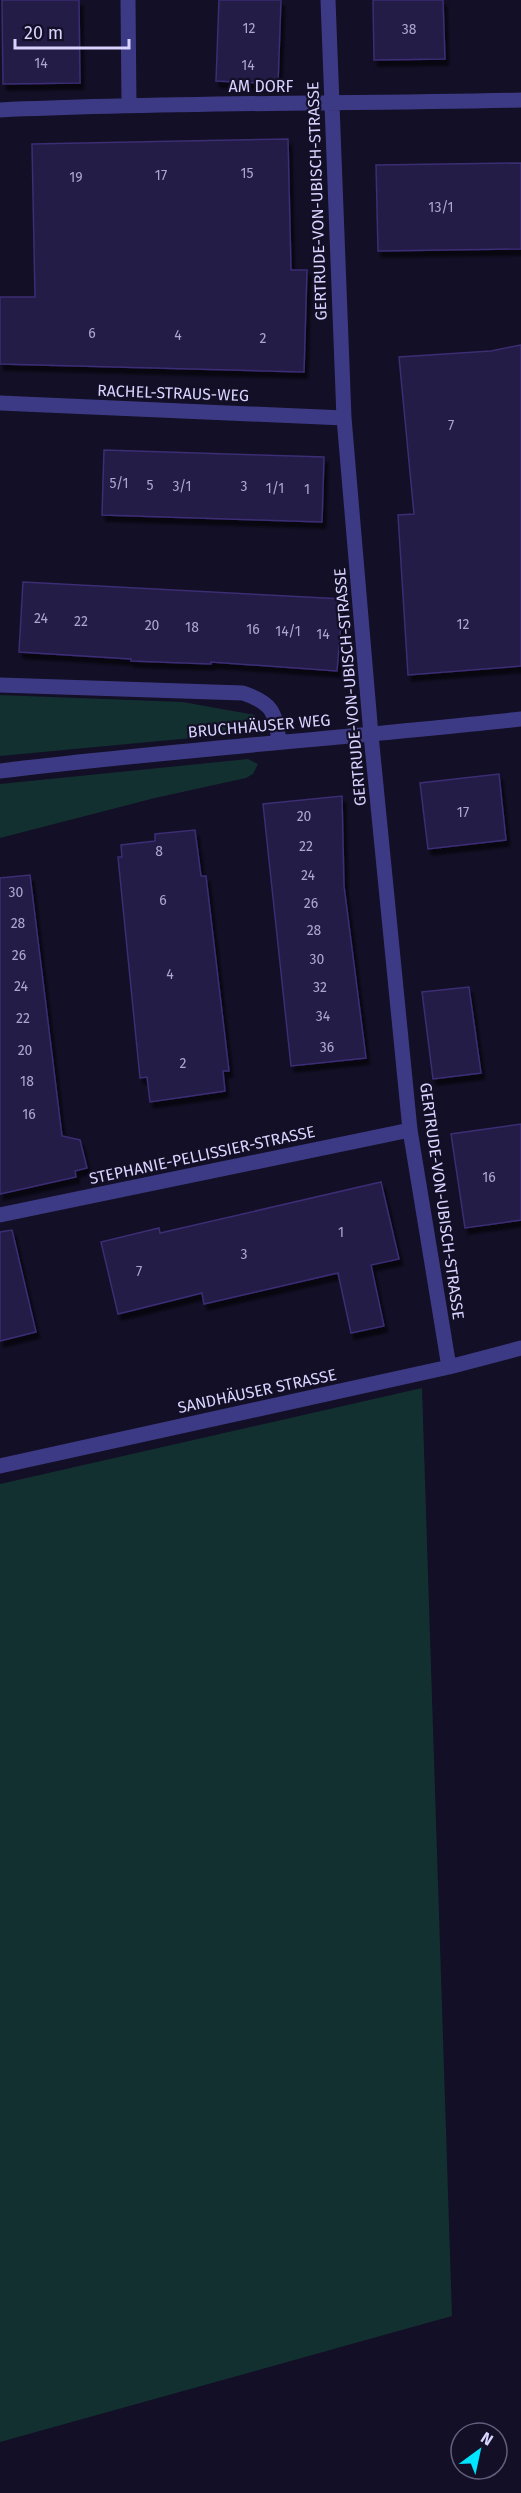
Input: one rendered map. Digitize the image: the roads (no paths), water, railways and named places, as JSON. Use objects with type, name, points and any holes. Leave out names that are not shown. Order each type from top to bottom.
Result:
[{"type":"street","points":[[128,0],[129,104]]},
{"type":"street","name":"GERTRUDE-VON-UBISCH-STRASSE","points":[[328,0],[330,105],[344,418],[371,735],[410,1130],[449,1367]]},
{"type":"street","name":"AM DORF","points":[[0,110],[129,104],[330,105],[521,100]]},
{"type":"street","name":"RACHEL-STRAUS-WEG","points":[[0,404],[344,418]]},
{"type":"street","points":[[0,685],[243,693],[263,700],[276,716],[279,741]]},
{"type":"street","name":"BRUCHHÄUSER WEG","points":[[0,771],[279,741],[371,735],[521,719]]},
{"type":"street","name":"STEPHANIE-PELLISSIER-STRASSE","points":[[0,1215],[410,1130]]},
{"type":"street","name":"SANDHÄUSER STRASSE","points":[[0,1466],[449,1367],[521,1348]]}]
